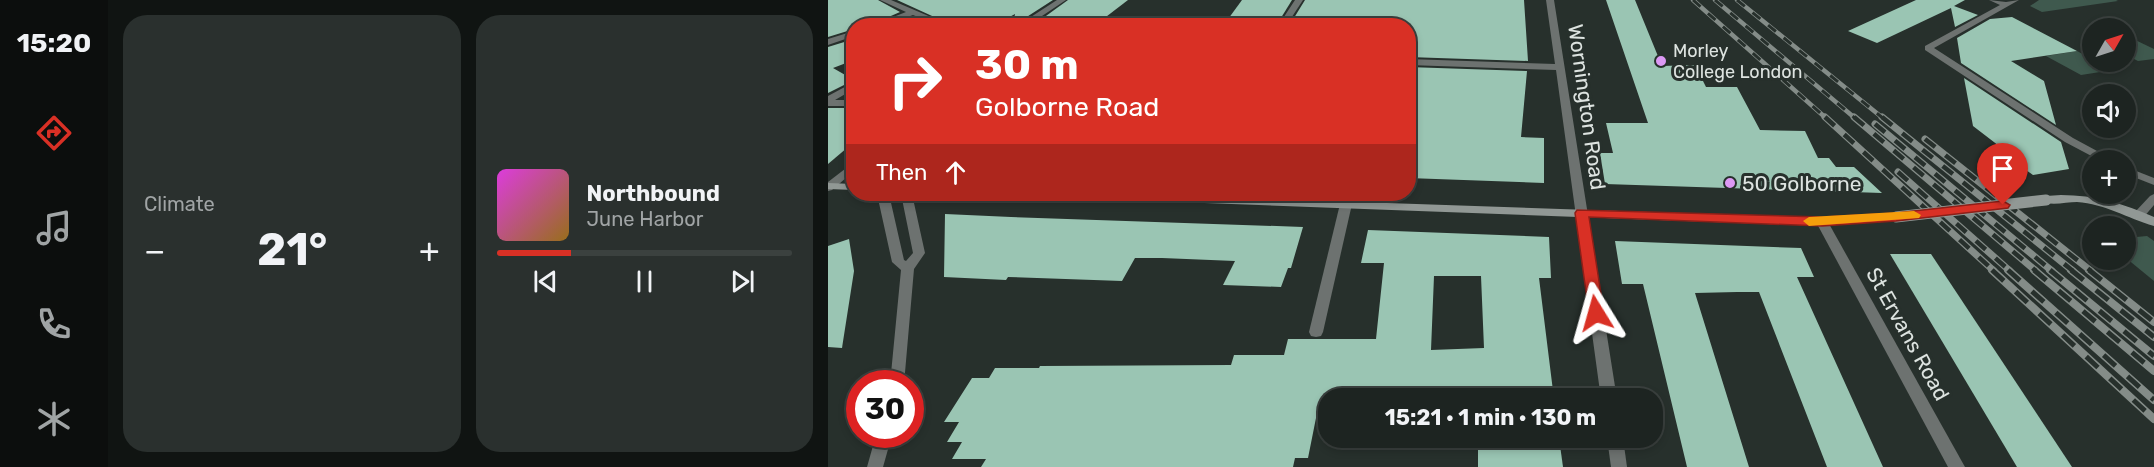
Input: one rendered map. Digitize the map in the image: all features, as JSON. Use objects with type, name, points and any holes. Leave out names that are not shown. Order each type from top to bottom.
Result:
[{"type":"street","points":[[884,0],[928,18]]},
{"type":"street","points":[[1034,18],[1062,0]]},
{"type":"street","points":[[1287,18],[1299,0]]},
{"type":"street","name":"Wornington Road","points":[[1550,0],[1607,388]]},
{"type":"street","points":[[1993,0],[2011,2]]},
{"type":"street","points":[[2011,2],[1928,48],[2088,150]]},
{"type":"street","points":[[896,18],[913,12]]},
{"type":"street","points":[[828,42],[846,36]]},
{"type":"street","points":[[1416,62],[1560,67]]},
{"type":"street","points":[[828,101],[846,90]]},
{"type":"street","points":[[828,101],[846,102]]},
{"type":"street","points":[[829,186],[846,172]]},
{"type":"street","points":[[2136,174],[2154,182]]},
{"type":"street","points":[[829,186],[846,187]]},
{"type":"street","points":[[1255,201],[1822,222],[1896,217],[2074,197],[2096,200],[2139,214],[2154,222]]},
{"type":"street","points":[[2139,214],[2154,198]]},
{"type":"street","points":[[885,201],[898,262],[908,268]]},
{"type":"street","points":[[898,370],[908,268],[919,253],[908,201]]},
{"type":"street","points":[[1316,332],[1346,204]]},
{"type":"street","name":"St Ervans Road","points":[[1822,222],[1957,467]]},
{"type":"street","points":[[874,467],[880,448]]},
{"type":"street","points":[[1616,448],[1619,467]]},
{"type":"green space","points":[[2039,0],[2118,1],[2042,12],[2030,6]]},
{"type":"green space","points":[[2136,40],[2154,49],[2154,59],[2136,60]]},
{"type":"green space","points":[[2077,51],[2082,54],[2082,72],[2100,72],[2081,75],[2046,56]]},
{"type":"green space","points":[[2147,236],[2154,241],[2154,281],[2136,266],[2136,237]]},
{"type":"building","points":[[828,0],[878,0],[900,12],[886,18],[846,18],[846,31],[828,37]]},
{"type":"building","points":[[897,0],[1053,0],[1025,18],[1014,18],[1015,14],[1008,18],[936,18]]},
{"type":"building","points":[[1068,0],[1128,0],[1105,18],[1043,18]]},
{"type":"building","points":[[1242,0],[1292,0],[1281,18],[1229,18]]},
{"type":"building","points":[[1305,0],[1524,0],[1528,61],[1416,57],[1416,18],[1294,18]]},
{"type":"building","points":[[1606,0],[1635,0],[1662,66],[1695,65],[1706,87],[1737,87],[1760,130],[1805,131],[1818,158],[1829,158],[1836,167],[1854,167],[1882,193],[1605,184],[1600,153],[1613,153],[1606,123],[1648,123]]},
{"type":"building","points":[[1916,0],[1965,0],[1954,6],[1978,15],[1955,27],[1951,8],[1877,43],[1848,31]]},
{"type":"building","points":[[2012,17],[2077,51],[2011,61],[2044,81],[2056,125],[1961,63],[1957,38],[1990,19]]},
{"type":"building","points":[[846,41],[846,63],[833,68],[846,75],[846,84],[828,93],[828,47]]},
{"type":"building","points":[[1416,67],[1527,71],[1521,137],[1544,138],[1544,183],[1416,178]]},
{"type":"building","points":[[1964,78],[2061,142],[2069,169],[2033,175],[1998,150],[2003,149],[1973,126]]},
{"type":"building","points":[[828,108],[846,108],[846,149],[828,164]]},
{"type":"building","points":[[945,214],[1303,227],[1291,268],[1288,268],[1281,287],[1223,285],[1235,261],[1162,258],[1135,258],[1122,281],[1008,277],[1006,280],[944,277]]},
{"type":"building","points":[[1368,230],[1549,237],[1551,278],[1539,278],[1553,388],[1318,388],[1318,408],[1308,458],[1295,458],[1293,467],[981,467],[986,459],[952,459],[962,442],[947,442],[959,422],[944,422],[972,378],[989,378],[995,368],[1231,365],[1234,355],[1284,355],[1288,339],[1376,339],[1384,263],[1361,263]],"holes":[[[1434,276],[1481,276],[1484,348],[1431,350]]]},
{"type":"building","points":[[849,239],[854,271],[842,348],[828,347],[828,246]]},
{"type":"building","points":[[1615,241],[1801,248],[1814,277],[1797,277],[1883,467],[1827,467],[1759,292],[1737,292],[1695,293],[1749,467],[1687,467],[1643,284],[1622,284]]},
{"type":"building","points":[[1890,254],[1931,254],[2072,467],[2017,467]]},
{"type":"building","points":[[1478,448],[1560,448],[1563,467],[1478,467]]},
{"type":"railway","points":[[1693,0],[1827,119]]},
{"type":"railway","points":[[1715,0],[1856,119]]},
{"type":"railway","points":[[1737,0],[1884,119]]},
{"type":"railway","points":[[1825,117],[1994,271]]},
{"type":"railway","points":[[1854,117],[2036,271]]},
{"type":"railway","points":[[1882,117],[2073,271]]},
{"type":"railway","points":[[1875,124],[2052,271]]},
{"type":"railway","points":[[1925,139],[2091,271]]},
{"type":"railway","points":[[1898,172],[2010,271]]},
{"type":"railway","points":[[1992,270],[2154,419]]},
{"type":"railway","points":[[2008,270],[2154,400]]},
{"type":"railway","points":[[2034,270],[2154,371]]},
{"type":"railway","points":[[2050,270],[2154,356]]},
{"type":"railway","points":[[2071,270],[2154,337]]},
{"type":"railway","points":[[2089,270],[2154,322]]},
{"type":"slow traffic","points":[[1809,221],[1914,215]]},
{"type":"place","name":"Morley College London","points":[[1661,61]]},
{"type":"place","name":"50 Golborne","points":[[1730,183]]},
{"type":"route","points":[[1596,313],[1581,213],[1822,222],[1896,217],[2003,205]]}]
